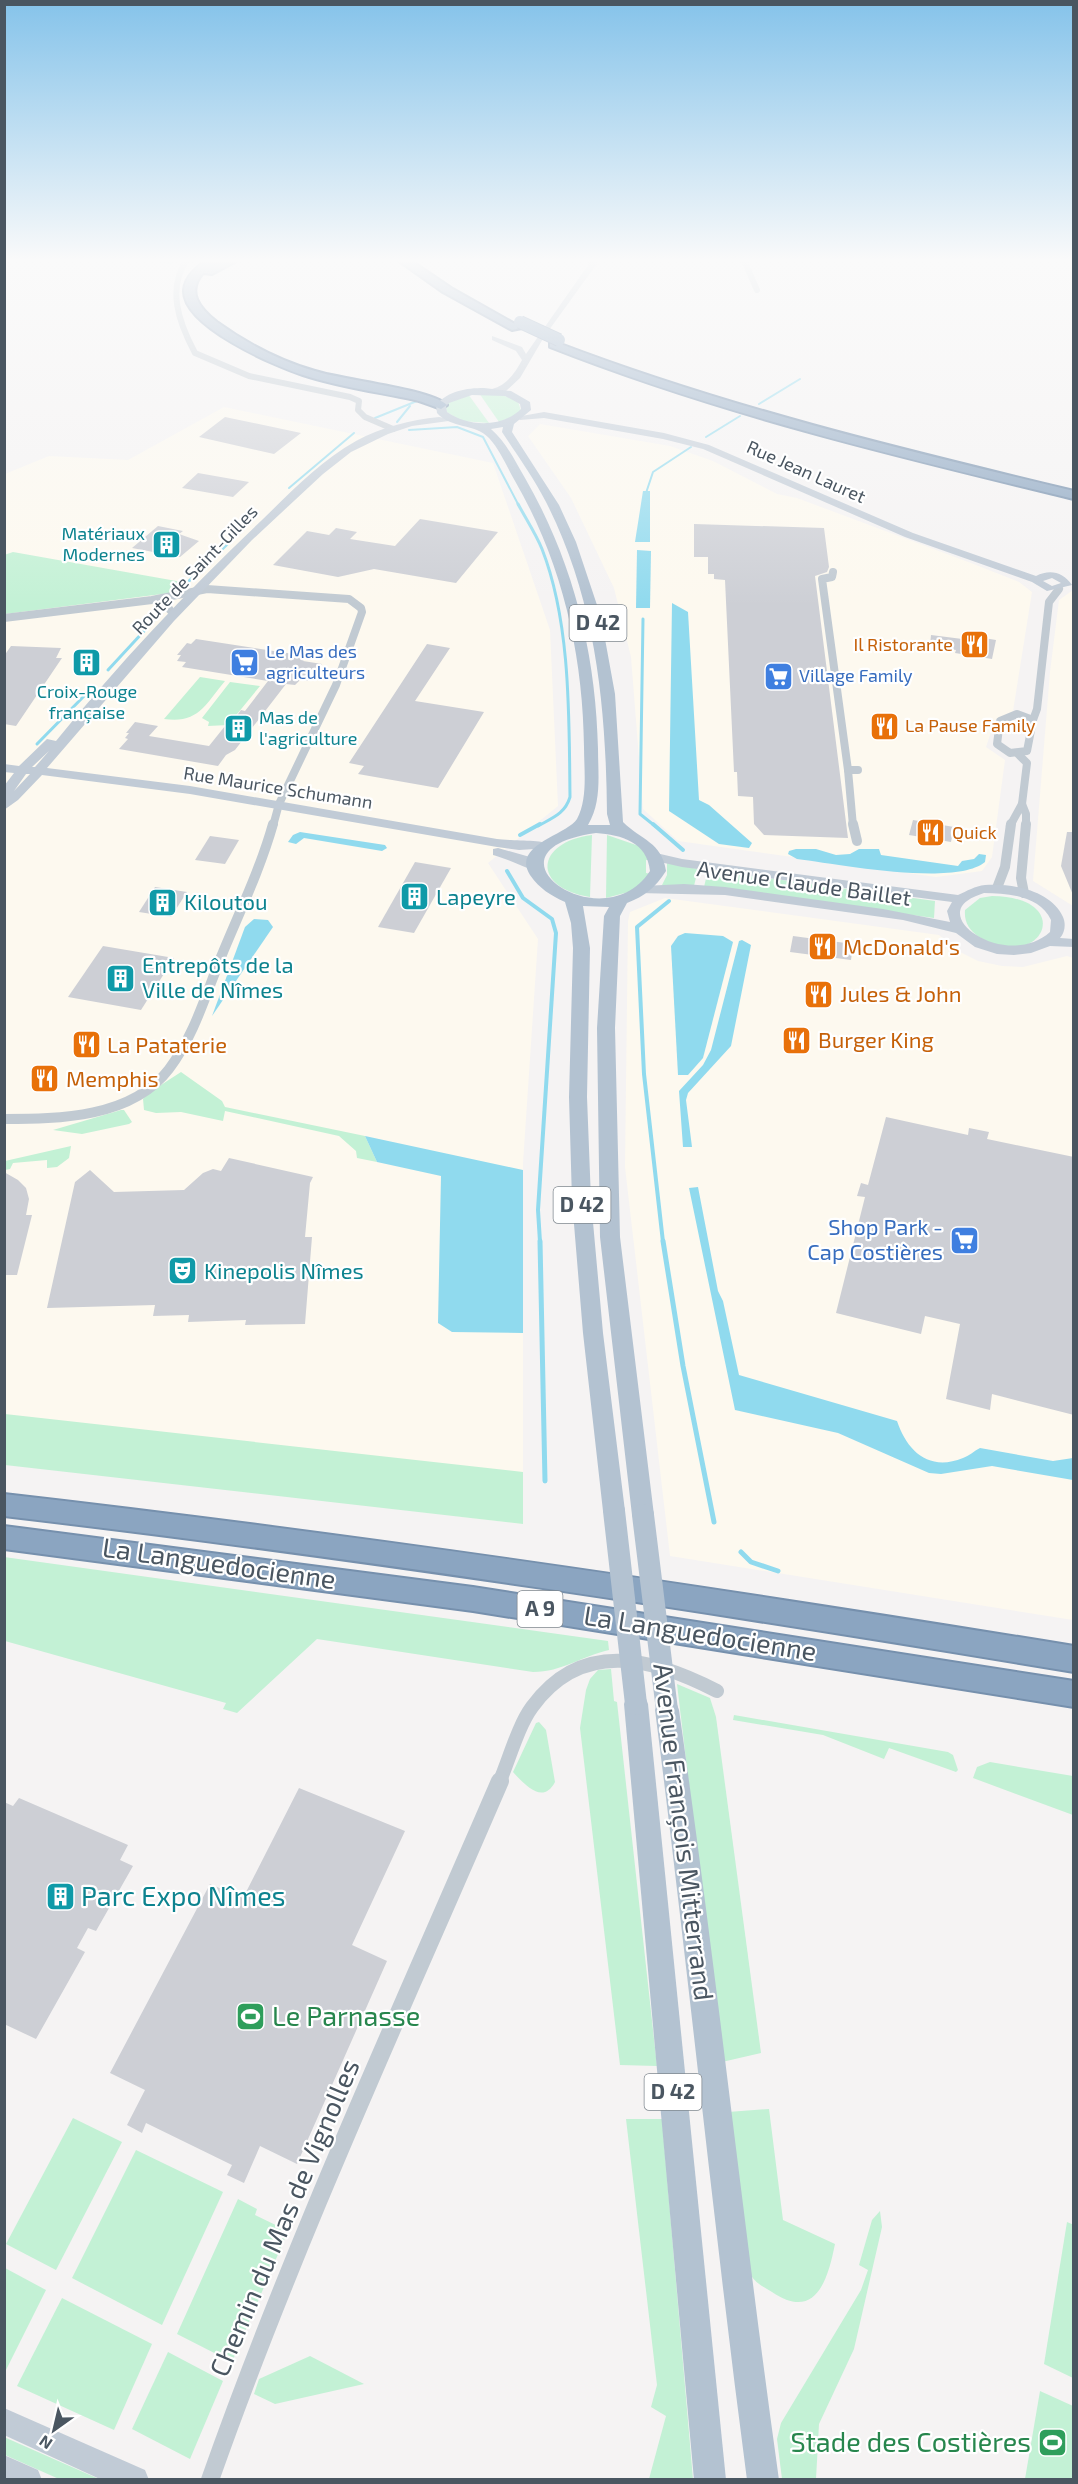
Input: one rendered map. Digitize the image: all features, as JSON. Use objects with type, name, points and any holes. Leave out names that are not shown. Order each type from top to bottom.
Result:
[{"type":"highway","points":[[312,374],[416,396],[441,407]]},
{"type":"highway","points":[[335,374],[374,385],[412,392],[456,395]]},
{"type":"highway","points":[[632,374],[656,384],[763,417],[1074,495]]},
{"type":"highway","points":[[649,374],[740,404],[1074,489]]},
{"type":"highway","name":"La Languedocienne","points":[[4,1505],[499,1571],[871,1626],[1074,1659]]},
{"type":"highway","name":"La Languedocienne","points":[[4,1537],[473,1599],[1074,1694]]},
{"type":"main road","points":[[517,376],[514,393],[527,407],[514,420],[475,425],[444,416],[441,407],[456,395],[503,389],[517,376]]},
{"type":"main road","points":[[495,391],[517,397]]},
{"type":"main road","name":"Route de Saint-Gilles","points":[[4,796],[13,776],[93,697],[186,592],[304,481],[344,449],[441,407]]},
{"type":"main road","name":"Rue Jean Lauret","points":[[527,407],[635,426],[707,443],[906,528],[1041,581]]},
{"type":"main road","name":"Rue Jean Lauret","points":[[514,420],[544,415],[664,436],[706,447],[909,535],[1041,581]]},
{"type":"main road","name":"Route de Saint-Gilles","points":[[4,806],[36,776],[77,724],[199,589],[254,533],[339,458],[360,443],[391,428],[421,422],[452,420]]},
{"type":"main road","name":"D 42","points":[[514,420],[507,432],[553,504],[582,568],[591,596],[609,688],[614,814],[616,823],[627,834]]},
{"type":"main road","name":"D 42","points":[[475,425],[485,429],[493,436],[524,485],[558,554],[574,605],[587,676],[592,737],[589,804],[583,822],[576,830]]},
{"type":"main road","points":[[1041,581],[1058,576],[1067,587]]},
{"type":"main road","name":"Rue Maurice Schumann","points":[[4,768],[13,776],[36,776],[277,809],[519,846],[545,844]]},
{"type":"main road","name":"Rue Maurice Schumann","points":[[277,809],[502,853],[525,860],[536,867]]},
{"type":"main road","points":[[603,829],[627,834],[643,841],[657,856],[658,872],[653,882],[643,890],[621,899],[593,902],[572,898],[551,889],[538,875],[537,856],[545,844],[561,835],[576,830],[603,829]]},
{"type":"main road","name":"Avenue Claude Baillet","points":[[657,856],[682,863],[960,899]]},
{"type":"main road","name":"Avenue Claude Baillet","points":[[643,890],[672,886],[918,919],[959,928]]},
{"type":"main road","points":[[1074,919],[1054,913],[1042,902],[1024,892],[997,888],[972,892],[960,899],[954,915],[959,928],[977,942],[1003,950],[1024,951],[1049,942],[1074,943]]},
{"type":"main road","name":"Avenue François Mitterrand","points":[[572,898],[580,918],[583,948],[579,1096],[583,1227],[591,1325],[636,1704],[710,2480]]},
{"type":"main road","name":"Avenue François Mitterrand","points":[[621,899],[612,916],[606,1028],[610,1238],[642,1515],[696,1922],[745,2348],[763,2480]]},
{"type":"main road","points":[[1049,942],[1058,928],[1054,913]]},
{"type":"main road","points":[[4,2421],[135,2480]]},
{"type":"main road","points":[[4,2469],[28,2480]]},
{"type":"street","points":[[249,374],[272,381],[350,397],[359,401],[358,410],[365,417],[391,428]]},
{"type":"street","points":[[833,572],[832,577],[822,579],[853,770],[850,817],[857,841]]},
{"type":"street","points":[[1035,705],[1000,721],[997,744],[1005,751],[1018,754],[1027,751],[1034,720],[1049,602],[1041,581]]},
{"type":"street","points":[[1049,602],[1067,587]]},
{"type":"street","points":[[4,618],[153,600],[199,589],[349,599],[361,608],[336,685],[277,809],[270,835],[192,1029],[179,1055],[164,1075],[133,1097],[91,1113],[48,1119],[4,1119]]},
{"type":"street","points":[[153,600],[165,603],[170,610]]},
{"type":"street","points":[[1017,713],[1034,720]]},
{"type":"street","points":[[1018,754],[1027,763],[1022,804],[1026,823],[1021,877],[1021,888],[1024,892]]},
{"type":"street","points":[[997,888],[1004,874],[1014,812],[1022,804]]},
{"type":"street","name":"Chemin du Mas de Vignolles","points":[[210,2480],[247,2375],[298,2250],[531,1708],[544,1690],[566,1675],[595,1660],[608,1658],[645,1662],[680,1672],[717,1691]]},
{"type":"shaded area","points":[[224,407],[493,463],[550,630],[558,806],[488,863],[538,939],[523,1163],[523,1524],[5,1463],[5,474],[49,456],[128,460]]},
{"type":"shaded area","points":[[540,424],[670,446],[713,461],[777,494],[797,498],[971,563],[1019,582],[1032,592],[1013,711],[995,720],[986,747],[1005,760],[992,857],[982,871],[936,877],[678,841],[643,809],[631,657],[614,588],[571,498],[528,436]]},
{"type":"shaded area","points":[[1073,590],[1073,906],[1033,881],[1050,672],[1059,600]]},
{"type":"shaded area","points":[[665,898],[939,935],[958,951],[978,961],[1002,966],[1023,967],[1067,956],[1073,958],[1073,1620],[670,1556],[625,1167],[628,921],[630,912]]},
{"type":"green space","points":[[479,393],[502,395],[518,401],[521,411],[499,422]]},
{"type":"green space","points":[[468,394],[489,423],[461,421],[447,412],[446,407],[449,402]]},
{"type":"green space","points":[[13,552],[182,582],[170,593],[5,614],[4,555]]},
{"type":"green space","points":[[200,677],[225,681],[206,705],[193,716],[176,720],[164,719]]},
{"type":"green space","points":[[230,682],[260,686],[228,725],[208,726],[209,722],[202,718]]},
{"type":"green space","points":[[592,835],[590,897],[571,892],[557,884],[550,875],[547,865],[551,855],[559,846],[573,839]]},
{"type":"green space","points":[[607,835],[639,846],[650,860],[646,860],[646,873],[651,874],[636,890],[606,898]]},
{"type":"green space","points":[[667,863],[698,869],[694,886],[662,885],[667,875]]},
{"type":"green space","points":[[708,870],[935,901],[934,918],[704,887]]},
{"type":"green space","points":[[992,896],[1019,900],[1035,908],[1042,919],[1041,931],[1033,941],[1020,947],[1001,946],[972,932],[966,922],[965,910],[980,898]]},
{"type":"green space","points":[[181,1072],[222,1101],[225,1107],[365,1136],[377,1162],[357,1158],[356,1151],[339,1136],[225,1111],[223,1121],[181,1112],[156,1113],[144,1110],[143,1099],[147,1094]]},
{"type":"green space","points":[[124,1110],[132,1122],[82,1134],[53,1130]]},
{"type":"green space","points":[[71,1146],[69,1158],[57,1167],[47,1168],[47,1160],[13,1163],[10,1169],[5,1170],[5,1161]]},
{"type":"green space","points":[[5,1414],[523,1472],[523,1524],[5,1465]]},
{"type":"green space","points":[[4,1557],[608,1641],[609,1650],[563,1667],[533,1672],[317,1639],[237,1713],[223,1709],[226,1703],[5,1641]]},
{"type":"green space","points":[[611,1669],[614,1701],[617,1702],[657,2066],[620,2065],[580,1728],[590,1679],[598,1670]]},
{"type":"green space","points":[[677,1684],[710,1698],[716,1717],[761,2053],[722,2062]]},
{"type":"green space","points":[[734,1715],[948,1752],[953,1755],[958,1770],[956,1772],[889,1748],[884,1759],[823,1735],[733,1720]]},
{"type":"green space","points":[[539,1722],[546,1730],[555,1782],[545,1792],[528,1787],[513,1772],[536,1723]]},
{"type":"green space","points":[[990,1762],[1073,1776],[1073,1815],[973,1778],[977,1767]]},
{"type":"green space","points":[[769,2109],[783,2220],[835,2244],[824,2282],[809,2299],[799,2302],[787,2300],[772,2292],[757,2283],[751,2275],[728,2112]]},
{"type":"green space","points":[[73,2118],[122,2142],[56,2270],[6,2244]]},
{"type":"green space","points":[[626,2119],[662,2119],[693,2479],[649,2479],[666,2416],[651,2407],[657,2385]]},
{"type":"green space","points":[[136,2150],[223,2192],[162,2325],[72,2278]]},
{"type":"green space","points":[[238,2199],[257,2209],[255,2215],[288,2231],[232,2362],[177,2334]]},
{"type":"green space","points":[[880,2211],[882,2227],[854,2349],[819,2424],[816,2479],[782,2479],[777,2439],[781,2423],[861,2290],[868,2270],[859,2265],[872,2220]]},
{"type":"green space","name":"Stade des Costières","points":[[1067,2222],[1074,2225],[1073,2378],[1044,2364]]},
{"type":"green space","points":[[5,2268],[46,2290],[5,2372]]},
{"type":"green space","points":[[62,2298],[152,2344],[114,2430],[17,2386]]},
{"type":"green space","points":[[168,2352],[223,2381],[190,2459],[132,2429]]},
{"type":"green space","points":[[310,2356],[364,2384],[275,2404],[254,2394],[259,2379]]},
{"type":"green space","name":"Stade des Costières","points":[[1040,2391],[1073,2406],[1073,2479],[1025,2479]]},
{"type":"green space","points":[[4,2437],[99,2479],[59,2479],[5,2455]]},
{"type":"water","points":[[643,491],[650,491],[650,542],[635,542]]},
{"type":"water","points":[[637,550],[651,551],[650,608],[636,608]]},
{"type":"water","points":[[672,603],[688,612],[699,800],[709,805],[752,843],[749,848],[719,844],[669,811]]},
{"type":"water","points":[[300,832],[385,845],[387,848],[382,851],[304,838],[296,844],[288,842],[293,835]]},
{"type":"water","points":[[816,849],[836,855],[850,854],[859,849],[879,849],[881,855],[958,866],[962,861],[974,859],[979,854],[986,855],[985,862],[970,869],[949,873],[923,873],[867,869],[797,859],[788,854],[789,851]]},
{"type":"water","points":[[254,919],[268,920],[273,927],[212,1016],[245,927]]},
{"type":"water","points":[[685,933],[723,936],[733,942],[703,1058],[688,1075],[678,1075],[671,946],[678,936]]},
{"type":"water","points":[[742,940],[751,945],[731,1046],[688,1093],[686,1100],[692,1147],[683,1147],[679,1091],[703,1065],[711,1050],[739,941]]},
{"type":"water","points":[[365,1136],[523,1170],[523,1333],[452,1332],[438,1323],[441,1176],[377,1162]]},
{"type":"water","points":[[698,1187],[718,1291],[723,1301],[739,1375],[897,1421],[901,1432],[913,1450],[930,1460],[951,1462],[980,1448],[1053,1461],[1073,1458],[1073,1480],[992,1466],[941,1474],[929,1473],[838,1433],[735,1410],[689,1188]]},
{"type":"building","points":[[225,417],[301,433],[274,454],[199,437]]},
{"type":"building","points":[[198,473],[249,482],[233,497],[182,488]]},
{"type":"building","points":[[420,519],[498,532],[456,583],[374,569],[338,577],[273,565],[307,531],[329,535],[336,528],[357,532],[350,539],[395,546]]},
{"type":"building","name":"Village Family","points":[[694,524],[824,528],[829,567],[827,572],[815,576],[848,838],[764,835],[754,824],[753,797],[738,796],[737,772],[734,772],[725,580],[714,579],[714,574],[708,574],[708,557],[694,557]]},
{"type":"building","name":"Matériaux Modernes","points":[[158,526],[183,531],[179,534],[199,541],[180,557],[132,548]]},
{"type":"building","name":"Il Ristorante","points":[[931,635],[978,641],[978,637],[996,640],[992,659],[930,646]]},
{"type":"building","points":[[196,639],[307,656],[303,661],[322,664],[309,681],[300,680],[295,685],[286,684],[235,750],[226,755],[218,766],[119,749],[128,739],[125,738],[129,733],[126,733],[135,722],[158,726],[149,736],[209,746],[241,710],[245,711],[268,681],[182,667],[186,662],[177,661],[181,655],[177,655],[187,643],[191,644]]},
{"type":"building","points":[[427,644],[450,648],[415,701],[484,712],[438,788],[358,774],[364,766],[349,763]]},
{"type":"building","points":[[11,646],[61,648],[56,658],[62,658],[16,726],[4,724],[4,656]]},
{"type":"building","name":"Quick","points":[[913,820],[954,827],[951,842],[909,835]]},
{"type":"building","points":[[1067,832],[1074,832],[1073,895],[1061,866]]},
{"type":"building","points":[[210,836],[239,840],[225,864],[195,860]]},
{"type":"building","name":"Lapeyre","points":[[415,862],[451,868],[414,933],[378,927]]},
{"type":"building","name":"Kiloutou","points":[[155,887],[187,892],[171,917],[139,912]]},
{"type":"building","name":"McDonald's","points":[[793,936],[853,944],[851,960],[790,952]]},
{"type":"building","name":"Entrepôts de la Ville de Nîmes","points":[[103,946],[174,958],[141,1010],[68,997]]},
{"type":"building","name":"Shop Park - Cap Costières","points":[[886,1117],[968,1135],[969,1128],[989,1132],[987,1139],[1074,1157],[1074,1415],[992,1394],[990,1410],[946,1399],[960,1324],[925,1316],[921,1334],[836,1313],[865,1197],[857,1196],[861,1183],[868,1185]]},
{"type":"building","name":"Kinepolis Nîmes","points":[[229,1158],[313,1177],[310,1183],[305,1237],[312,1237],[305,1324],[245,1325],[246,1320],[188,1322],[189,1315],[153,1316],[155,1305],[47,1308],[75,1182],[90,1170],[114,1192],[184,1190],[203,1173],[213,1169],[221,1171]]},
{"type":"building","points":[[4,1172],[26,1188],[29,1199],[26,1215],[32,1215],[17,1275],[4,1275]]},
{"type":"building","name":"Le Parnasse","points":[[299,1788],[405,1831],[352,1945],[387,1961],[297,2164],[260,2146],[244,2183],[227,2175],[232,2165],[146,2123],[142,2133],[127,2125],[145,2090],[110,2073],[210,1884],[243,1898]]},
{"type":"building","name":"Parc Expo Nîmes","points":[[19,1798],[128,1845],[120,1860],[133,1866],[96,1931],[88,1928],[77,1948],[85,1952],[36,2039],[4,2024],[4,1802],[13,1806]]},
{"type":"waterway","points":[[759,404],[800,379]]},
{"type":"waterway","points":[[375,418],[417,401]]},
{"type":"waterway","points":[[397,422],[410,406]]},
{"type":"waterway","points":[[706,437],[740,416]]},
{"type":"waterway","points":[[409,430],[457,427],[483,437],[519,506]]},
{"type":"waterway","points":[[289,488],[354,433]]},
{"type":"waterway","points":[[645,496],[653,472],[691,447]]},
{"type":"waterway","points":[[518,504],[540,543],[551,578],[563,639],[568,704],[570,797],[561,812],[538,826]]},
{"type":"waterway","points":[[189,581],[242,530]]},
{"type":"waterway","points":[[108,670],[157,617]]},
{"type":"waterway","points":[[643,619],[640,814],[655,826]]},
{"type":"waterway","points":[[37,744],[86,694]]},
{"type":"waterway","points":[[520,835],[540,824]]},
{"type":"waterway","points":[[653,824],[683,850]]},
{"type":"waterway","points":[[507,871],[523,898],[552,919],[556,933],[538,1210],[540,1242]]},
{"type":"waterway","points":[[663,1242],[644,1074],[637,927],[669,901]]},
{"type":"waterway","points":[[540,1241],[545,1481]]},
{"type":"waterway","points":[[663,1241],[683,1366],[714,1522]]},
{"type":"waterway","points":[[741,1552],[751,1562],[778,1571]]},
{"type":"place","name":"Matériaux Modernes","points":[[166,544]]},
{"type":"place","name":"Il Ristorante","points":[[974,645]]},
{"type":"place","name":"Le Mas des agriculteurs","points":[[245,662]]},
{"type":"place","name":"Croix-Rouge française","points":[[87,663]]},
{"type":"place","name":"Village Family","points":[[778,676]]},
{"type":"place","name":"La Pause Family","points":[[884,726]]},
{"type":"place","name":"Mas de l'agriculture","points":[[238,728]]},
{"type":"place","name":"Quick","points":[[931,833]]},
{"type":"place","name":"Lapeyre","points":[[415,897]]},
{"type":"place","name":"Kiloutou","points":[[163,902]]},
{"type":"place","name":"McDonald's","points":[[822,947]]},
{"type":"place","name":"Entrepôts de la Ville de Nîmes","points":[[121,978]]},
{"type":"place","name":"Jules & John","points":[[819,994]]},
{"type":"place","name":"Burger King","points":[[797,1040]]},
{"type":"place","name":"La Pataterie","points":[[86,1045]]},
{"type":"place","name":"Memphis","points":[[45,1079]]},
{"type":"place","name":"Shop Park - Cap Costières","points":[[964,1240]]},
{"type":"place","name":"Kinepolis Nîmes","points":[[183,1271]]},
{"type":"place","name":"Parc Expo Nîmes","points":[[60,1897]]},
{"type":"place","name":"Le Parnasse","points":[[251,2017]]},
{"type":"place","name":"Stade des Costières","points":[[1052,2443]]}]
